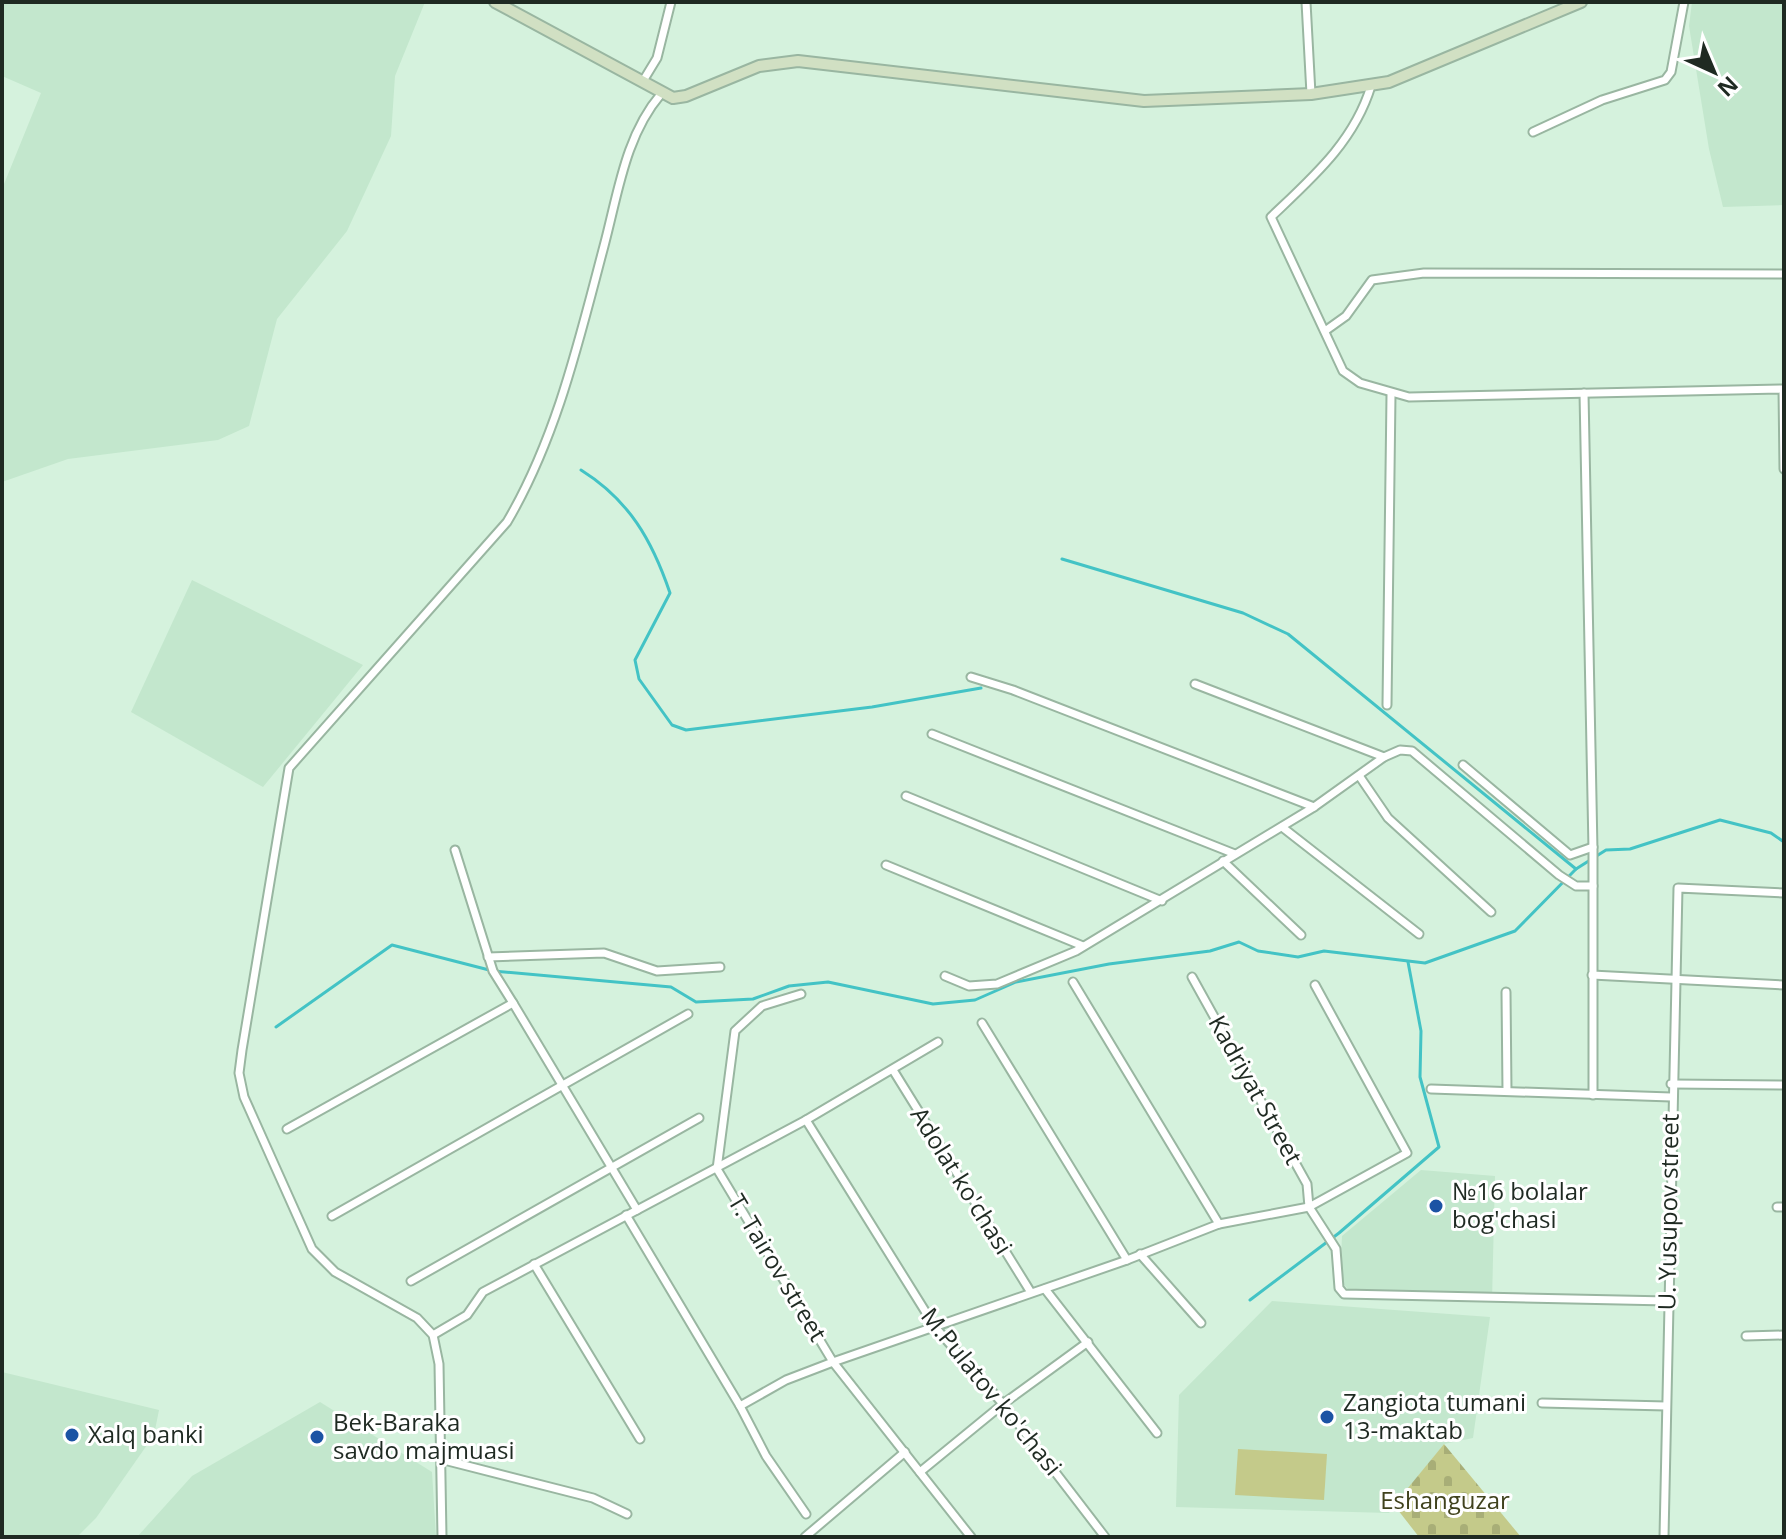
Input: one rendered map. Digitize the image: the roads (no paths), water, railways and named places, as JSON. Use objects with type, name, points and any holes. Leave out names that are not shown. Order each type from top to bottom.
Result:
[{"type":"street","points":[[495,2],[643,81],[661,94],[686,96],[759,66],[798,61],[1144,101],[1311,94],[1371,86],[1406,75],[1581,2]]},
{"type":"street","points":[[643,81],[657,58],[671,2]]},
{"type":"street","points":[[1306,2],[1311,94]]},
{"type":"street","points":[[1533,132],[1602,100],[1665,80],[1671,72],[1684,2]]},
{"type":"street","points":[[1371,86],[1364,107],[1333,159],[1271,217],[1339,365],[1348,376],[1391,395],[1783,389],[1784,469]]},
{"type":"street","points":[[442,1537],[439,1364],[433,1335],[417,1318],[335,1272],[312,1249],[244,1097],[239,1073],[242,1050],[289,768],[507,522],[529,485],[539,466],[566,383],[634,133],[661,94]]},
{"type":"street","points":[[1325,331],[1346,316],[1367,285],[1380,278],[1424,273],[1784,274]]},
{"type":"street","points":[[1584,393],[1593,848],[1593,1095]]},
{"type":"street","points":[[1387,705],[1391,395]]},
{"type":"street","points":[[971,677],[1013,690],[1314,807]]},
{"type":"street","points":[[1195,684],[1384,757]]},
{"type":"street","points":[[932,734],[1235,854]]},
{"type":"street","points":[[945,976],[969,986],[997,984],[1083,946],[1282,827],[1360,777],[1384,757],[1400,750],[1412,751],[1559,875],[1576,886],[1593,886]]},
{"type":"street","points":[[1463,765],[1570,855],[1593,848]]},
{"type":"street","points":[[1360,777],[1388,818],[1491,912]]},
{"type":"street","points":[[906,796],[1162,901]]},
{"type":"street","points":[[1282,827],[1419,934]]},
{"type":"street","points":[[455,850],[493,971],[637,1210]]},
{"type":"street","points":[[1223,861],[1301,935]]},
{"type":"street","points":[[886,865],[1083,946]]},
{"type":"street","name":"U. Yusupov street","points":[[1664,1537],[1671,1084],[1678,888],[1784,893]]},
{"type":"street","points":[[488,957],[604,953],[657,971],[720,967]]},
{"type":"street","points":[[1592,975],[1784,985]]},
{"type":"street","name":"Kadriyat Street","points":[[1192,977],[1307,1184],[1309,1207]]},
{"type":"street","points":[[1073,982],[1219,1224]]},
{"type":"street","points":[[740,1406],[786,1380],[833,1362],[1030,1291],[1045,1289],[1127,1260],[1219,1224],[1309,1207],[1407,1153],[1315,985]]},
{"type":"street","points":[[1506,992],[1507,1091]]},
{"type":"street","name":"T. Tairov street","points":[[801,994],[762,1006],[735,1031],[717,1169],[833,1362],[971,1537]]},
{"type":"street","points":[[287,1129],[513,1003]]},
{"type":"street","points":[[332,1216],[688,1014]]},
{"type":"street","points":[[982,1023],[1127,1260]]},
{"type":"street","points":[[433,1335],[467,1315],[483,1292],[717,1169],[938,1042]]},
{"type":"street","name":"Adolat ko'chasi","points":[[893,1070],[1030,1291]]},
{"type":"street","points":[[1671,1084],[1784,1085]]},
{"type":"street","points":[[1431,1089],[1671,1097]]},
{"type":"street","points":[[411,1281],[699,1118]]},
{"type":"street","name":"M.Pulatov ko'chasi","points":[[806,1120],[935,1327],[1003,1404],[1105,1537]]},
{"type":"street","points":[[1309,1207],[1331,1238],[1339,1288],[1353,1297],[1668,1301]]},
{"type":"street","points":[[626,1215],[740,1406],[766,1456],[806,1514]]},
{"type":"street","points":[[1140,1254],[1201,1323]]},
{"type":"street","points":[[534,1264],[640,1439]]},
{"type":"street","points":[[1045,1289],[1157,1433]]},
{"type":"street","points":[[1746,1336],[1784,1335]]},
{"type":"street","points":[[920,1472],[1003,1404],[1088,1342]]},
{"type":"street","points":[[1542,1403],[1666,1406]]},
{"type":"street","points":[[805,1536],[905,1452]]},
{"type":"street","points":[[440,1459],[593,1498],[627,1514]]},
{"type":"waterway","points":[[581,470],[613,494],[637,523],[670,593],[635,660],[639,679],[672,725],[686,730],[872,707],[981,688]]},
{"type":"waterway","points":[[1062,559],[1243,613],[1288,634],[1576,869],[1606,850],[1630,849],[1720,820],[1771,833],[1784,842]]},
{"type":"waterway","points":[[276,1027],[392,945],[493,971],[671,987],[696,1002],[753,999],[789,986],[828,982],[933,1004],[975,1000],[1016,982],[1109,964],[1210,951],[1239,942],[1258,951],[1298,957],[1324,951],[1425,963],[1515,931],[1576,869]]},
{"type":"waterway","points":[[1250,1300],[1339,1233],[1439,1147],[1420,1077],[1421,1031],[1408,962]]},
{"type":"place","name":"№16 bolalar bog'chasi","points":[[1436,1206]]},
{"type":"place","name":"Zangiota tumani 13-maktab","points":[[1327,1417]]},
{"type":"place","name":"Xalq banki","points":[[72,1435]]},
{"type":"place","name":"Bek-Baraka savdo majmuasi","points":[[317,1437]]},
{"type":"park label","name":"Eshanguzar","points":[[1445,1501]]}]
